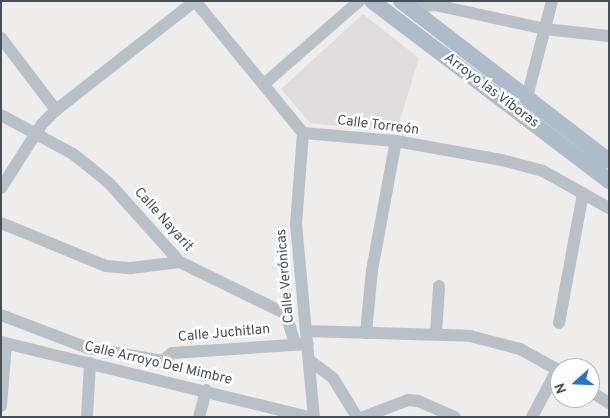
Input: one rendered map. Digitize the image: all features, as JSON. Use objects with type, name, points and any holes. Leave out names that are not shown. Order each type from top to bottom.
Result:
[{"type":"main road","name":"Arroyo las Víboras","points":[[372,1],[609,181]]},
{"type":"main road","name":"Arroyo las Víboras","points":[[404,4],[527,97],[602,149],[609,162]]},
{"type":"street","points":[[1,188],[56,110],[195,1],[303,133]]},
{"type":"street","points":[[264,84],[360,1]]},
{"type":"street","points":[[527,97],[552,1]]},
{"type":"street","points":[[404,4],[432,3],[545,29],[609,36]]},
{"type":"street","points":[[1,38],[56,110]]},
{"type":"street","name":"Calle Nayarit","points":[[1,115],[74,154],[109,183],[180,262],[286,314],[294,344]]},
{"type":"street","name":"Calle Torreón","points":[[303,133],[396,141],[522,165],[543,171],[609,208]]},
{"type":"street","name":"Calle Verónicas","points":[[303,133],[296,224],[314,417]]},
{"type":"street","points":[[366,333],[372,270],[396,141]]},
{"type":"street","points":[[559,323],[582,194]]},
{"type":"street","points":[[1,223],[106,266],[131,268],[180,262]]},
{"type":"street","points":[[436,334],[439,286]]},
{"type":"street","name":"Calle Juchitlan","points":[[1,315],[88,348],[163,360],[172,353],[294,344],[307,338],[366,333],[436,334],[498,341],[550,366]]},
{"type":"street","points":[[1,406],[4,343]]},
{"type":"street","name":"Calle Arroyo Del Mimbre","points":[[4,343],[157,378],[308,417]]},
{"type":"street","points":[[110,367],[114,353]]},
{"type":"street","points":[[157,378],[163,360]]},
{"type":"street","points":[[309,360],[333,378],[357,417]]},
{"type":"street","points":[[87,417],[90,363]]},
{"type":"street","points":[[532,417],[550,386]]},
{"type":"street","points":[[199,417],[206,390]]},
{"type":"street","points":[[363,417],[408,400],[418,401],[455,417]]},
{"type":"shaded area","points":[[363,14],[419,58],[396,133],[310,123],[281,89]]}]
